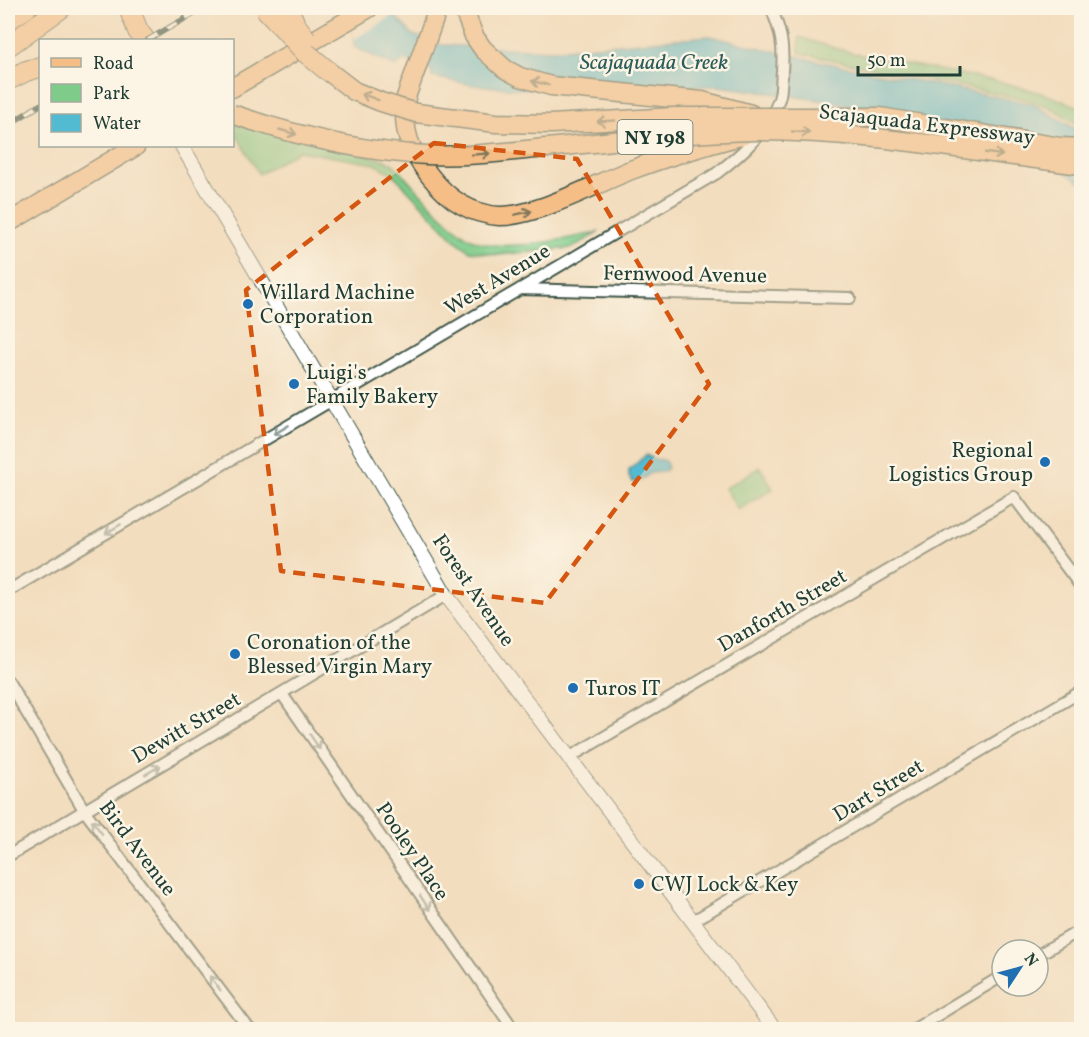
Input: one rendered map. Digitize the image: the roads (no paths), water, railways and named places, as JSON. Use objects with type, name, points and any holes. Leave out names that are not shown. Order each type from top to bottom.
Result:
[{"type":"highway","points":[[8,20],[26,8]]},
{"type":"highway","points":[[8,46],[61,8]]},
{"type":"highway","points":[[129,8],[138,31],[144,39]]},
{"type":"highway","points":[[265,8],[306,53],[328,70]]},
{"type":"highway","points":[[288,8],[295,24],[328,70]]},
{"type":"highway","points":[[8,80],[26,70],[39,67]]},
{"type":"main road","points":[[234,87],[369,8]]},
{"type":"main road","points":[[428,33],[429,8]]},
{"type":"main road","points":[[438,8],[406,97],[404,111],[406,137],[425,170],[445,193],[472,211],[483,214],[513,215],[532,211],[584,189],[759,124]]},
{"type":"main road","points":[[463,8],[474,36],[492,59],[505,69],[536,83],[702,101],[759,124]]},
{"type":"main road","name":"Scajaquada Expressway","points":[[328,70],[354,91],[416,113],[496,123],[551,124],[674,117],[872,136],[1082,165]]},
{"type":"main road","name":"Scajaquada Expressway","points":[[234,115],[309,139],[354,147],[427,155],[454,156],[518,151],[697,133],[759,124],[880,117],[1060,147],[1082,148]]},
{"type":"main road","points":[[8,223],[134,147]]},
{"type":"street","name":"West Avenue","points":[[8,591],[717,173],[743,153],[768,123],[780,97],[783,52],[780,29],[771,8]]},
{"type":"street","name":"Forest Avenue","points":[[183,147],[446,595],[775,1029]]},
{"type":"street","name":"Fernwood Avenue","points":[[519,289],[850,298]]},
{"type":"street","name":"Danforth Street","points":[[570,758],[1014,497],[1082,588]]},
{"type":"street","name":"Dewitt Street","points":[[8,856],[446,595]]},
{"type":"street","name":"Bird Avenue","points":[[8,681],[84,810],[250,1029]]},
{"type":"street","name":"Dart Street","points":[[693,921],[1082,691]]},
{"type":"street","name":"Pooley Place","points":[[282,694],[514,1029]]},
{"type":"street","points":[[1050,948],[1082,929]]},
{"type":"street","points":[[913,1029],[990,983]]},
{"type":"water","name":"Scajaquada Creek","points":[[338,8],[382,8],[385,12],[394,15],[413,35],[441,45],[552,50],[709,36],[813,60],[1033,104],[1081,132],[1081,183],[1060,169],[928,120],[839,103],[719,86],[517,89],[473,85],[432,77],[431,70],[404,60],[396,67],[354,47],[353,32]]},
{"type":"water","points":[[646,455],[653,459],[664,460],[667,468],[663,472],[651,473],[638,482],[633,482],[629,477],[629,470]]},
{"type":"railway","points":[[150,39],[203,8]]},
{"type":"railway","points":[[8,125],[39,106]]},
{"type":"place","name":"Willard Machine Corporation","points":[[248,304]]},
{"type":"place","name":"Luigi's Family Bakery","points":[[294,384]]},
{"type":"place","name":"Regional Logistics Group","points":[[1045,462]]},
{"type":"place","name":"Coronation of the Blessed Virgin Mary","points":[[235,654]]},
{"type":"place","name":"Turos IT","points":[[573,688]]},
{"type":"place","name":"CWJ Lock & Key","points":[[639,884]]}]
